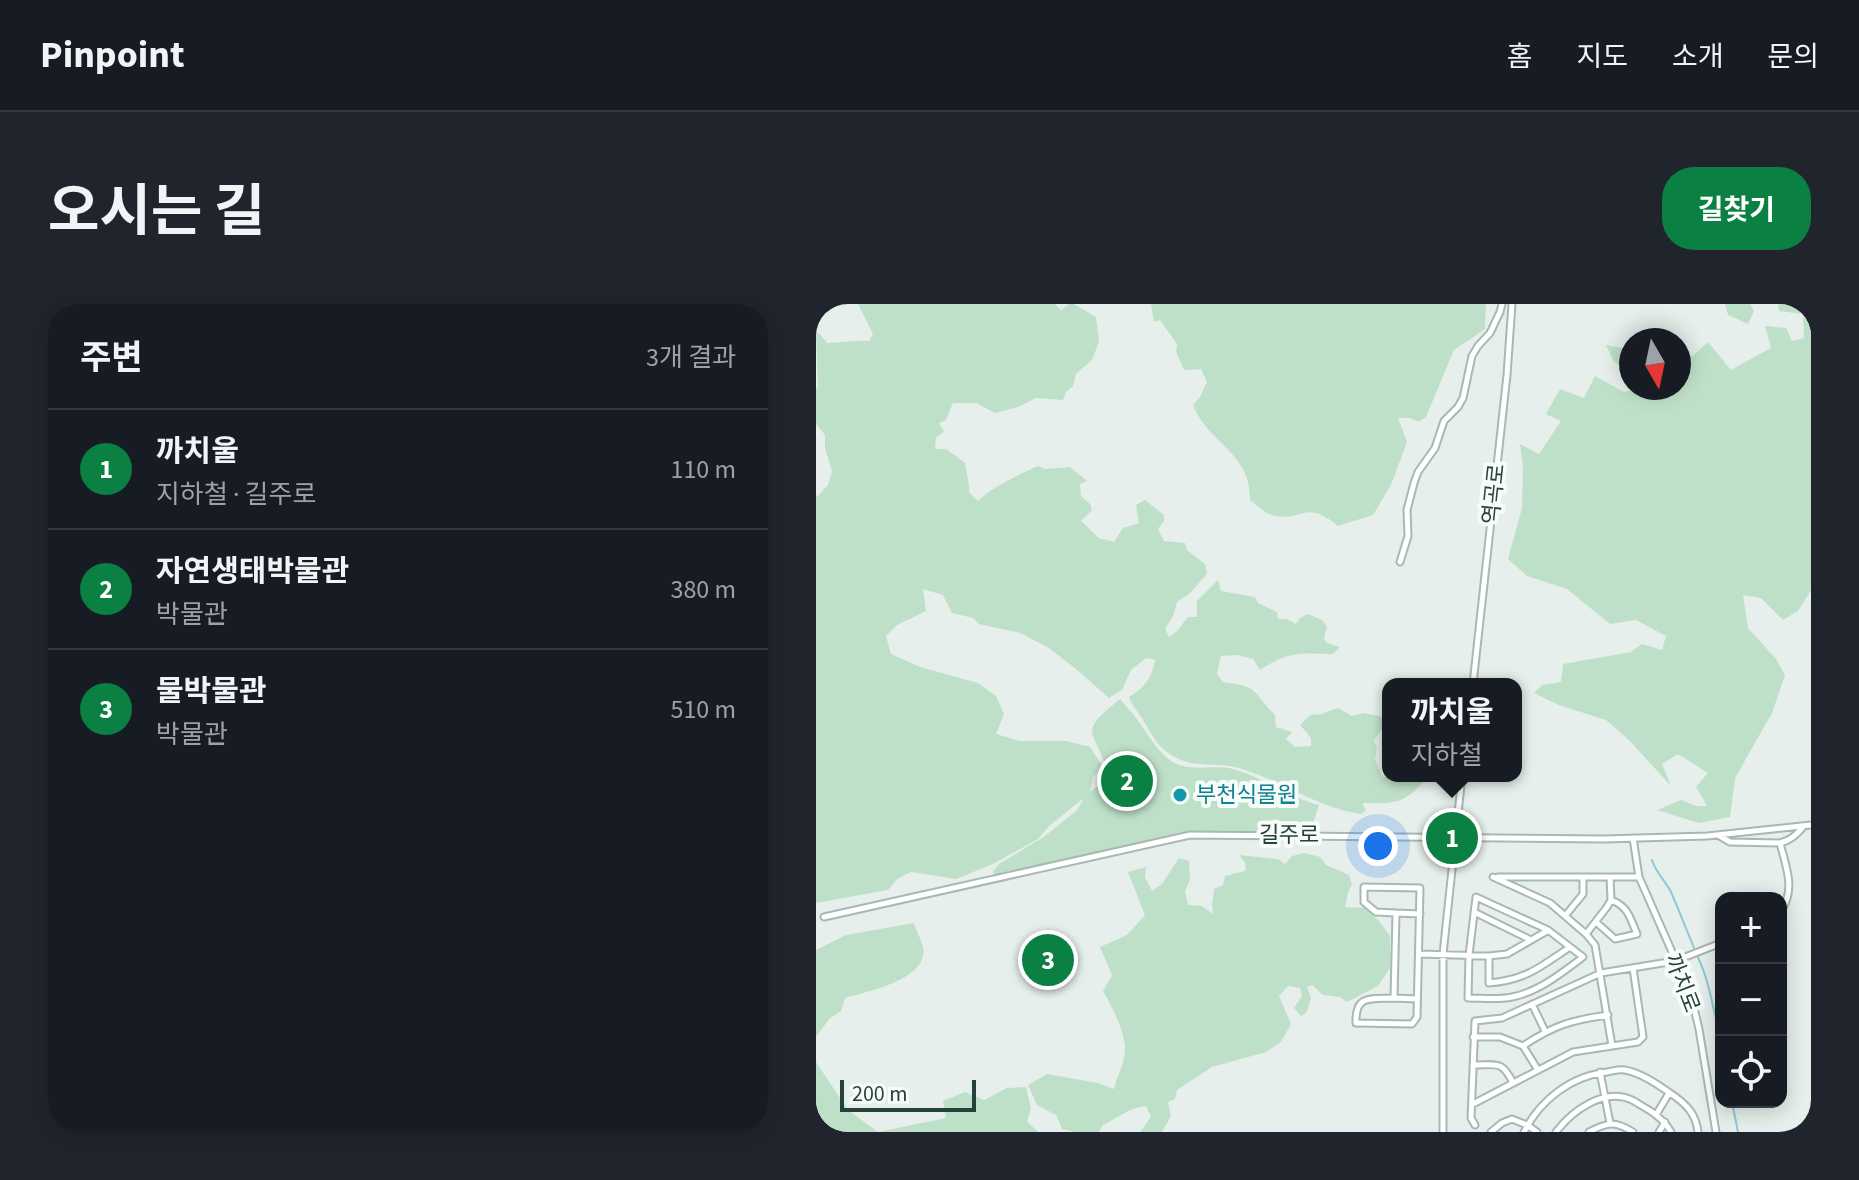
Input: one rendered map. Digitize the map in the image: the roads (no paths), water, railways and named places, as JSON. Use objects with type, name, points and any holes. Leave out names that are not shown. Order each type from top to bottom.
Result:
[{"type":"street","points":[[1400,562],[1408,536],[1407,510],[1418,472],[1435,448],[1444,421],[1463,398],[1472,356],[1490,333],[1502,304]]},
{"type":"street","name":"역곡로","points":[[1474,678],[1512,304]]},
{"type":"street","points":[[1443,1132],[1443,954],[1461,782]]},
{"type":"street","name":"길주로","points":[[824,917],[1190,835],[1633,838],[1717,835],[1811,825]]},
{"type":"street","points":[[1717,835],[1730,842],[1780,843],[1796,836],[1803,827]]},
{"type":"street","name":"까치로","points":[[1633,838],[1639,877],[1691,995],[1716,1132]]},
{"type":"street","points":[[1780,843],[1790,886],[1787,901]]},
{"type":"street","points":[[1612,1046],[1595,945],[1550,903],[1493,877],[1639,877]]},
{"type":"street","points":[[1565,916],[1583,894],[1583,877]]},
{"type":"street","points":[[1586,934],[1611,900],[1610,877]]},
{"type":"street","points":[[1417,999],[1366,999],[1359,1004],[1356,1023],[1412,1024],[1417,1017],[1420,914],[1420,888],[1364,887],[1364,902],[1376,912],[1420,914]]},
{"type":"street","points":[[1476,897],[1548,930],[1583,957],[1561,974],[1523,994],[1468,998],[1474,912],[1476,897]]},
{"type":"street","points":[[1596,922],[1615,939],[1637,934],[1621,904],[1611,900]]},
{"type":"street","points":[[1474,912],[1531,940]]},
{"type":"street","points":[[1394,998],[1396,913]]},
{"type":"street","points":[[1419,954],[1507,954],[1548,930]]},
{"type":"street","points":[[1475,1125],[1471,1118],[1475,1021],[1502,1018],[1601,973],[1675,961],[1715,945]]},
{"type":"street","points":[[1489,956],[1489,983],[1511,981],[1570,947]]},
{"type":"street","points":[[1473,1104],[1573,1052],[1638,1042],[1643,1037],[1633,968]]},
{"type":"street","points":[[1532,1004],[1545,1031]]},
{"type":"street","points":[[1523,1046],[1545,1031],[1574,1020],[1608,1015]]},
{"type":"street","points":[[1473,1037],[1500,1037],[1523,1046],[1538,1070]]},
{"type":"street","points":[[1473,1065],[1506,1068],[1513,1083]]},
{"type":"street","points":[[1524,1132],[1547,1099],[1571,1082],[1600,1072],[1623,1070],[1641,1075],[1686,1105],[1697,1123],[1698,1132]]},
{"type":"street","points":[[1600,1072],[1610,1123]]},
{"type":"street","points":[[1656,1115],[1669,1093]]},
{"type":"street","points":[[1556,1132],[1567,1117],[1579,1108],[1618,1096],[1631,1099],[1656,1115],[1671,1132]]},
{"type":"street","points":[[1491,1132],[1512,1119],[1537,1132]]},
{"type":"street","points":[[1659,1132],[1665,1122]]},
{"type":"street","points":[[1589,1132],[1610,1123],[1621,1124],[1633,1132]]},
{"type":"waterway","points":[[1652,860],[1671,892],[1704,971],[1715,1012]]},
{"type":"waterway","points":[[1733,1108],[1738,1132]]},
{"type":"place","name":"자연생태박물관","points":[[1127,781]]},
{"type":"place","name":"부천식물원","points":[[1180,795]]},
{"type":"place","name":"까치울","points":[[1452,838]]},
{"type":"place","name":"물박물관","points":[[1048,960]]}]
